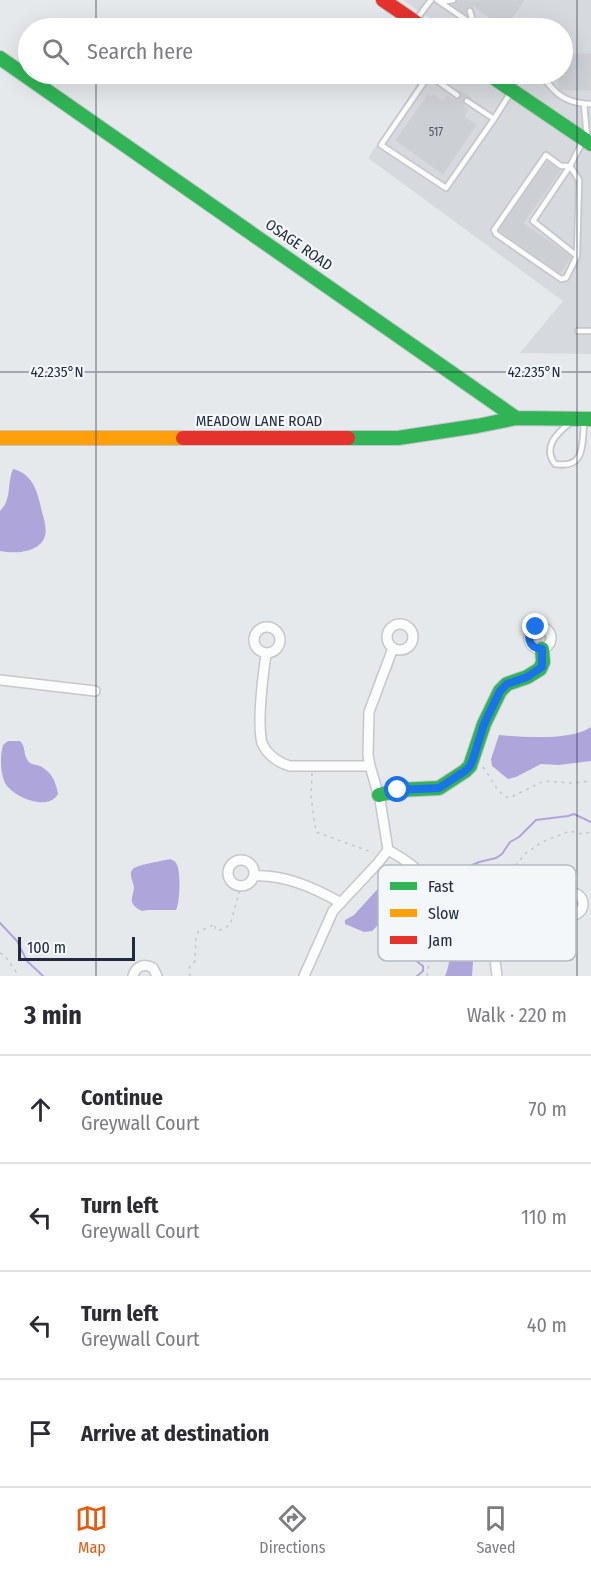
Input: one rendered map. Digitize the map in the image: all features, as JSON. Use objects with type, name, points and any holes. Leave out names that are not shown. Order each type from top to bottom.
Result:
[{"type":"street","points":[[383,0],[409,18]]},
{"type":"street","name":"OSAGE ROAD","points":[[0,58],[18,71]]},
{"type":"street","name":"OSAGE ROAD","points":[[37,84],[516,418]]},
{"type":"street","points":[[503,84],[588,141]]},
{"type":"street","points":[[516,418],[583,419]]},
{"type":"street","name":"MEADOW LANE ROAD","points":[[0,438],[398,438],[516,418]]},
{"type":"street","points":[[304,976],[333,911],[386,853],[379,795],[368,755],[369,712],[393,648]]},
{"type":"street","points":[[379,795],[398,790],[439,788],[465,771],[470,766],[484,724],[500,691],[507,684],[527,677],[540,669],[543,662],[542,649]]},
{"type":"street","points":[[266,654],[260,693],[260,734],[267,751],[280,763],[290,766],[370,766]]},
{"type":"street","points":[[0,680],[95,691]]},
{"type":"street","points":[[386,853],[404,858],[414,865]]},
{"type":"street","points":[[243,860],[251,864],[254,876],[249,883],[241,886],[233,883],[229,876],[229,868],[235,862],[243,860]]},
{"type":"street","points":[[254,876],[266,875],[298,883],[322,892],[341,903]]},
{"type":"street","points":[[495,961],[497,976]]},
{"type":"street","points":[[133,976],[138,968],[146,965],[153,968],[157,976]]},
{"type":"lane","points":[[422,18],[430,0]]},
{"type":"lane","points":[[438,1],[453,0]]},
{"type":"lane","points":[[438,1],[463,18]]},
{"type":"lane","points":[[470,11],[473,18]]},
{"type":"lane","points":[[423,84],[381,145],[446,188],[512,90]]},
{"type":"lane","points":[[443,84],[457,95]]},
{"type":"lane","points":[[550,84],[554,91],[572,102],[591,104]]},
{"type":"lane","points":[[467,101],[494,119]]},
{"type":"lane","points":[[577,256],[534,220],[588,141],[584,104]]},
{"type":"lane","points":[[546,155],[561,166],[570,166],[579,180],[577,256],[566,278],[561,279],[496,234],[494,230],[546,155]]},
{"type":"lane","points":[[578,331],[591,331]]},
{"type":"lane","points":[[583,419],[583,449],[578,459],[564,465],[555,464],[549,451],[552,443],[562,430],[583,419]]},
{"type":"path","points":[[472,760],[485,768],[492,783],[509,798],[544,780],[571,783],[591,781]]},
{"type":"path","points":[[312,766],[311,797],[316,832],[386,853]]},
{"type":"path","points":[[517,865],[526,854],[542,842],[570,831],[582,834],[591,832]]},
{"type":"path","points":[[190,976],[189,968],[195,961],[198,932],[215,924],[218,931],[230,925],[241,886]]},
{"type":"path","points":[[0,953],[5,956],[19,976]]},
{"type":"path","points":[[427,976],[429,961]]},
{"type":"shaded area","points":[[403,0],[591,0],[591,354],[520,353],[563,301],[368,158],[417,84],[573,84],[573,18],[429,18]]},
{"type":"shaded area","points":[[13,469],[26,475],[34,486],[46,530],[42,542],[32,549],[0,551],[0,511],[8,496]]},
{"type":"shaded area","points":[[591,727],[591,761],[559,765],[541,764],[508,779],[492,766],[491,759],[499,735],[559,736]]},
{"type":"shaded area","points":[[8,741],[20,741],[29,762],[44,768],[50,774],[55,781],[58,794],[53,799],[47,802],[31,801],[15,793],[5,783],[1,769],[1,754],[3,745]]},
{"type":"shaded area","points":[[170,859],[176,862],[179,874],[176,910],[142,911],[138,909],[132,902],[134,887],[132,871],[139,866]]},
{"type":"shaded area","points":[[378,889],[378,926],[372,931],[364,932],[345,924],[345,920],[354,915]]},
{"type":"shaded area","points":[[473,961],[472,976],[445,976],[449,962]]},
{"type":"building","points":[[457,0],[524,0],[512,18],[491,18],[474,6],[466,8],[466,15],[452,5]]},
{"type":"building","points":[[573,54],[591,54],[591,90],[561,90],[559,84],[573,84]]},
{"type":"building","points":[[460,91],[469,97],[463,100],[463,107],[468,109],[464,117],[476,125],[443,174],[396,140],[428,95],[432,98],[433,95],[443,101],[447,96],[453,100],[459,99]]},
{"type":"building","points":[[547,162],[560,171],[523,223],[571,257],[560,273],[499,230]]},
{"type":"waterway","points":[[472,865],[502,854],[510,842],[519,837],[536,820],[574,814],[591,822]]},
{"type":"waterway","points":[[0,923],[17,941],[27,961],[43,976]]},
{"type":"waterway","points":[[416,961],[423,966],[423,971],[417,976]]},
{"type":"traffic: fast","points":[[0,58],[18,71]]},
{"type":"traffic: fast","points":[[37,84],[516,418],[591,419]]},
{"type":"traffic: fast","points":[[503,84],[591,144]]},
{"type":"traffic: fast","points":[[348,438],[398,438],[516,418]]},
{"type":"traffic: fast","points":[[379,795],[398,790],[439,788],[465,771],[470,766],[484,724],[500,691],[507,684],[527,677],[540,669],[543,662],[542,649]]},
{"type":"traffic: slow","points":[[0,438],[183,438]]},
{"type":"traffic: jam","points":[[383,0],[409,18]]},
{"type":"traffic: jam","points":[[183,438],[348,438]]},
{"type":"route","points":[[398,790],[439,788],[470,766],[484,724],[500,691],[507,684],[534,674],[542,667],[542,649],[532,646],[529,639],[536,627]]}]
